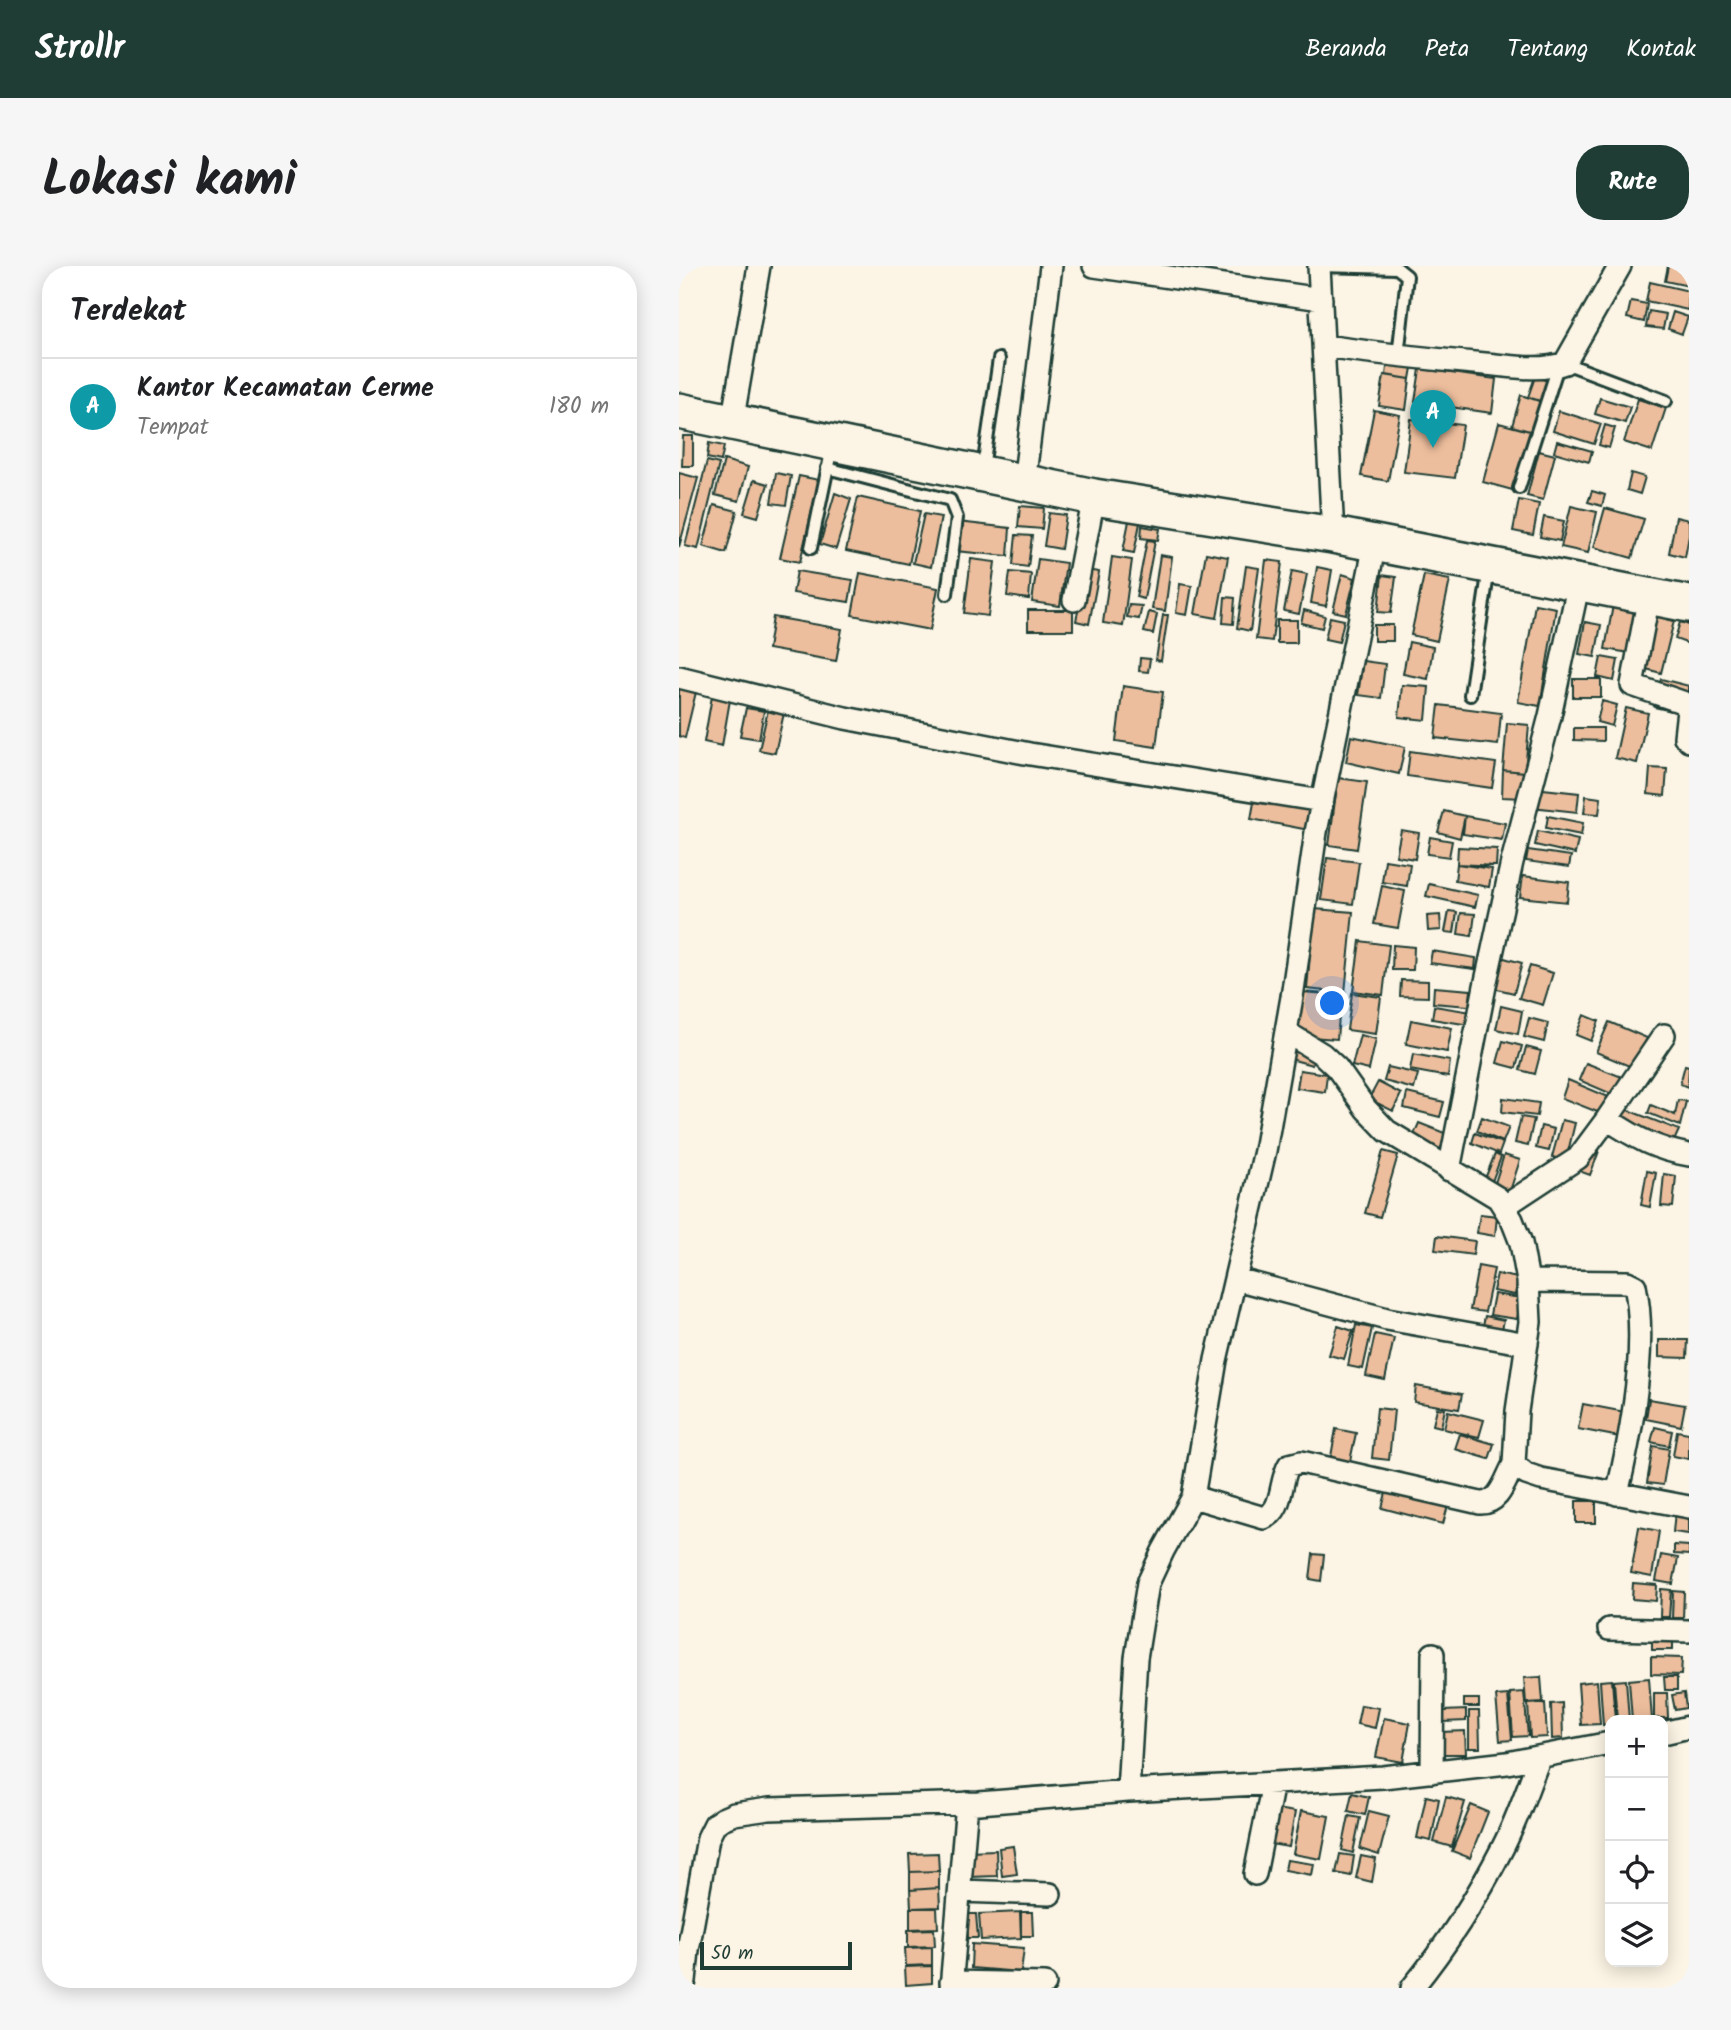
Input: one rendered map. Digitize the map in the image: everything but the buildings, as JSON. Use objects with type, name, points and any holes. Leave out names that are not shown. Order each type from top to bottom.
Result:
[{"type":"highway","points":[[679,411],[732,423],[830,456],[981,474],[1094,497],[1333,535],[1689,604]]},
{"type":"street","points":[[732,423],[759,266]]},
{"type":"street","points":[[1024,483],[1051,266]]},
{"type":"street","points":[[1094,266],[1321,299]]},
{"type":"street","points":[[1319,266],[1333,535]]},
{"type":"street","points":[[1325,346],[1398,356],[1526,367],[1561,364],[1620,266]]},
{"type":"street","points":[[1074,600],[1094,497]]},
{"type":"street","points":[[1129,1791],[1136,1658],[1148,1583],[1193,1497],[1216,1360],[1265,1151],[1322,801],[1375,544]]},
{"type":"street","points":[[1449,1170],[1509,874],[1551,716],[1579,582]]},
{"type":"street","points":[[1649,596],[1632,685],[1685,703],[1688,710],[1685,737],[1689,741]]},
{"type":"street","points":[[679,677],[845,718],[1030,754],[1322,801]]},
{"type":"street","points":[[1193,1497],[1264,1518],[1277,1508],[1284,1473],[1289,1465],[1301,1462],[1489,1503],[1496,1499],[1514,1464],[1517,1411],[1530,1322],[1528,1281],[1521,1243],[1505,1206],[1498,1198],[1387,1131],[1366,1110],[1337,1068],[1322,1054],[1286,1032]]},
{"type":"street","points":[[1505,1206],[1578,1158],[1608,1119],[1664,1035]]},
{"type":"street","points":[[1608,1119],[1643,1143],[1668,1152],[1689,1155]]},
{"type":"street","points":[[1235,1279],[1387,1319],[1527,1344]]},
{"type":"street","points":[[1528,1281],[1627,1282],[1635,1286],[1638,1347],[1635,1395],[1629,1446],[1617,1494]]},
{"type":"street","points":[[1514,1464],[1526,1474],[1541,1479],[1689,1507]]},
{"type":"street","points":[[1609,1629],[1689,1631]]},
{"type":"street","points":[[1432,1772],[1433,1654]]},
{"type":"street","points":[[1668,1732],[1689,1727]]},
{"type":"street","points":[[685,1981],[708,1838],[715,1825],[734,1814],[769,1808],[967,1803],[1383,1777],[1540,1757],[1605,1744]]},
{"type":"street","points":[[1412,1988],[1433,1962],[1504,1846],[1540,1757]]},
{"type":"street","points":[[1255,1874],[1273,1783]]},
{"type":"street","points":[[967,1803],[951,1985],[1045,1984]]},
{"type":"street","points":[[960,1891],[1050,1894]]},
{"type":"lane","points":[[1319,266],[1397,268],[1403,271],[1407,276],[1398,356]]},
{"type":"lane","points":[[981,474],[999,359]]},
{"type":"lane","points":[[1519,488],[1561,364],[1667,401]]},
{"type":"lane","points":[[811,548],[830,456],[950,500],[957,518],[947,594]]},
{"type":"lane","points":[[1470,695],[1490,565]]},
{"type":"place","name":"Kantor Kecamatan Cerme","points":[[1433,448]]}]
